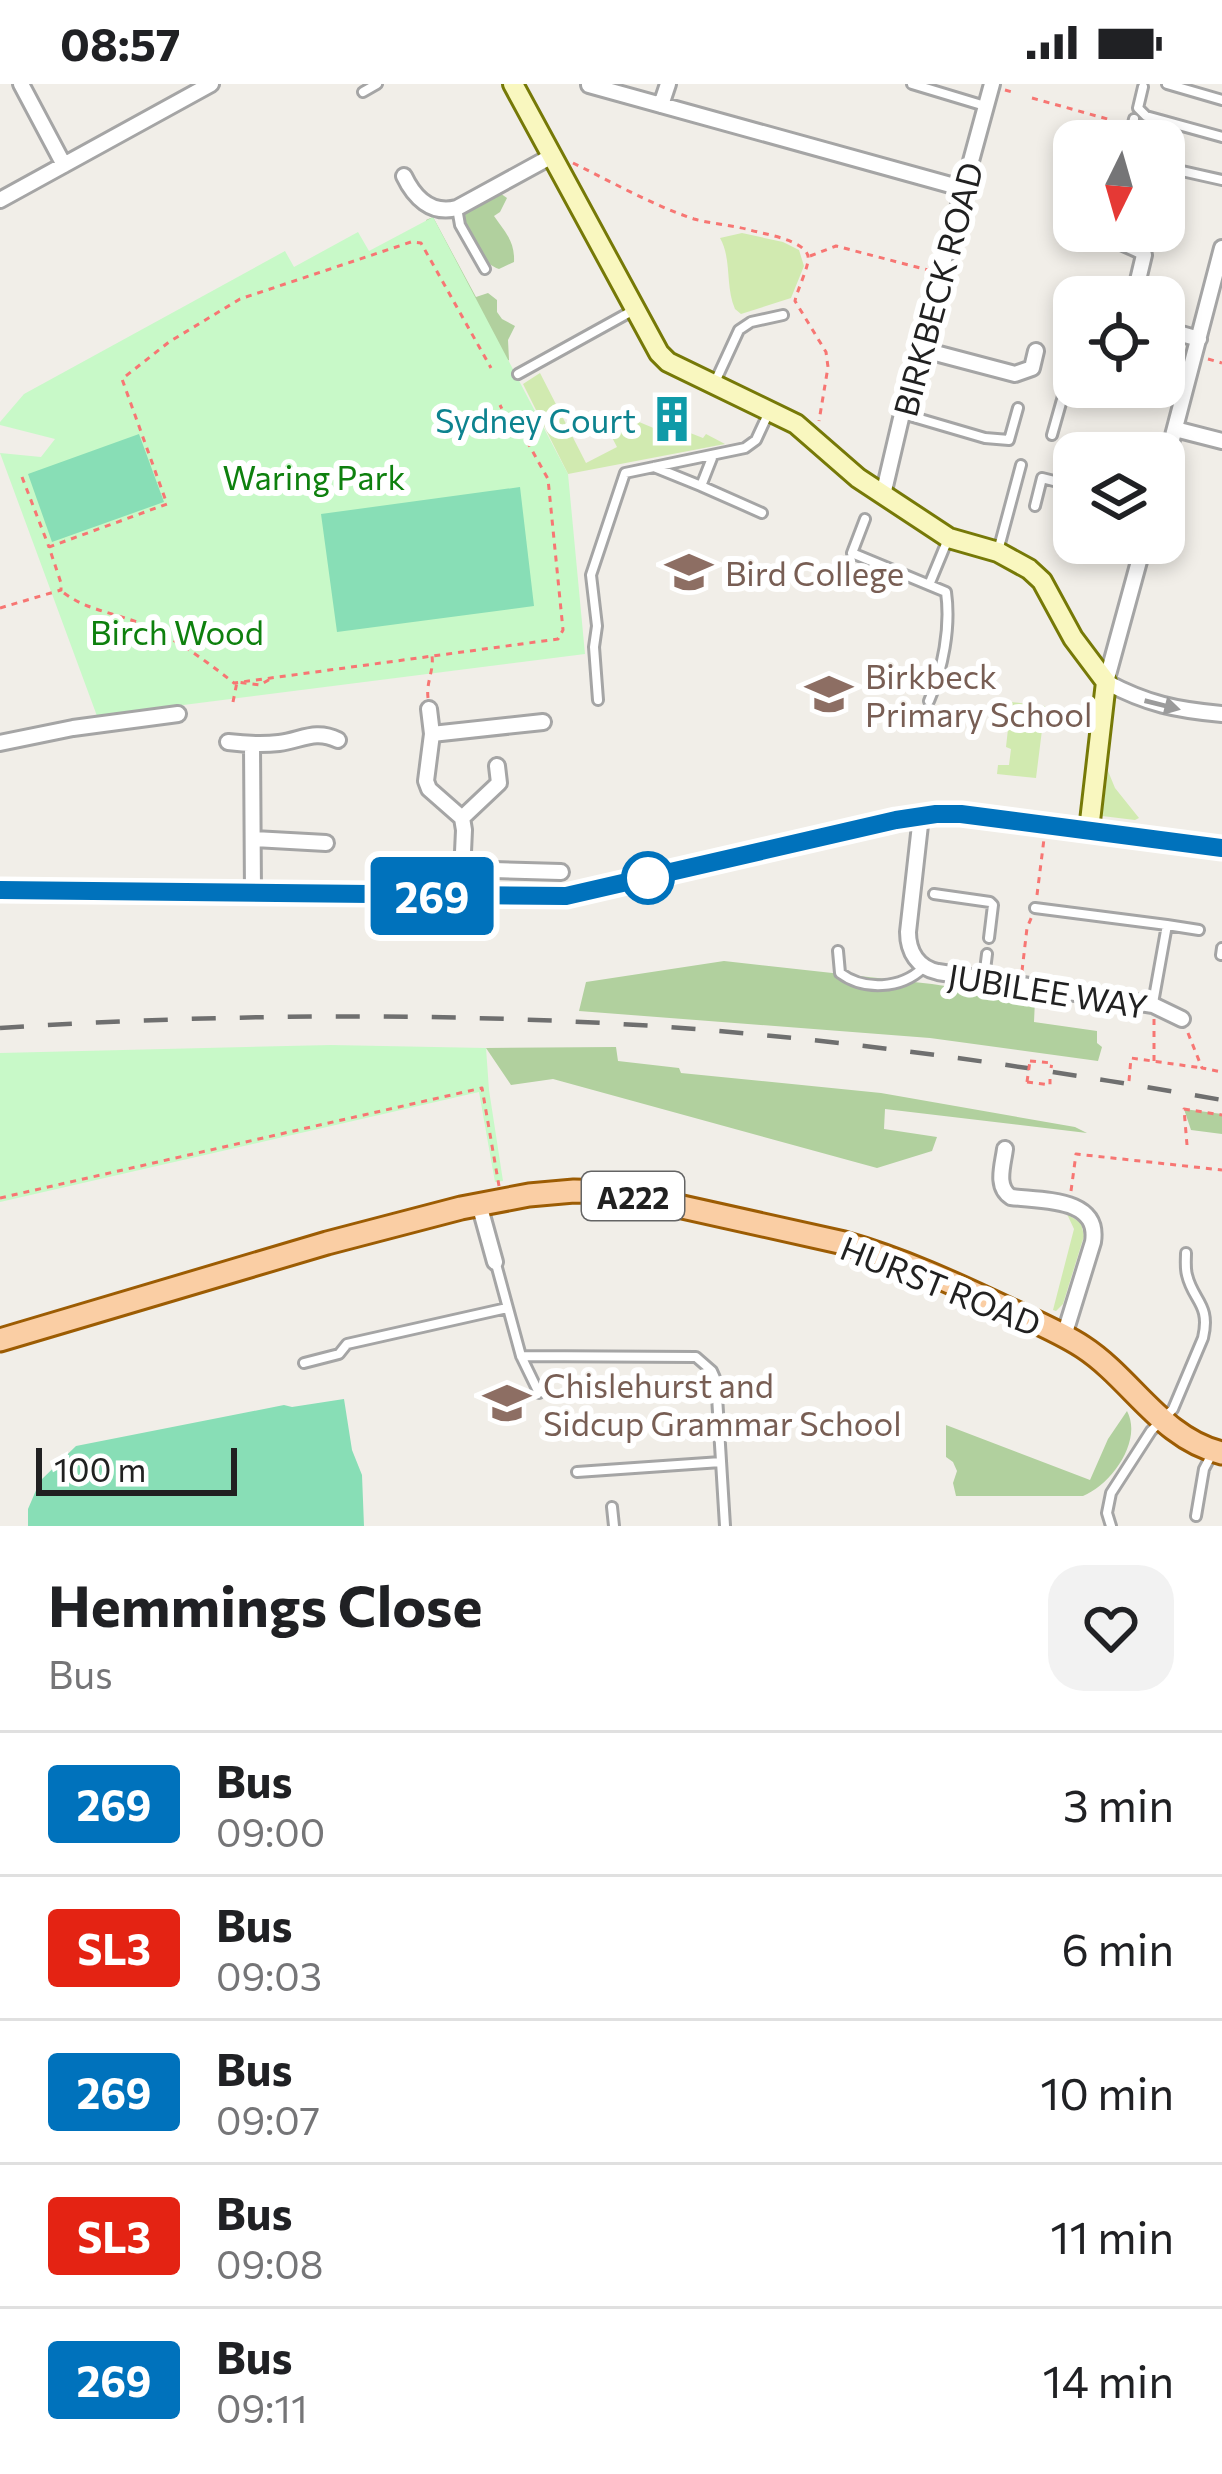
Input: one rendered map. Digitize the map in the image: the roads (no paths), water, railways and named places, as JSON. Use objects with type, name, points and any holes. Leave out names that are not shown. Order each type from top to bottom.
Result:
[{"type":"main road","name":"HURST ROAD","points":[[0,1340],[327,1243],[491,1202],[569,1192],[615,1192],[872,1250],[911,1266],[1064,1336],[1093,1354],[1183,1437],[1218,1452]]},
{"type":"street","points":[[21,84],[64,165]]},
{"type":"street","points":[[0,200],[212,84]]},
{"type":"street","points":[[513,84],[650,342],[668,362],[796,424],[836,461],[949,538],[998,552],[1029,569],[1042,580],[1073,638],[1106,682],[1137,699],[1222,714]]},
{"type":"street","points":[[661,105],[668,84]]},
{"type":"street","name":"BIRKBECK ROAD","points":[[883,495],[992,84]]},
{"type":"street","points":[[590,86],[965,189]]},
{"type":"street","points":[[404,176],[414,196],[445,211],[554,159]]},
{"type":"street","points":[[1174,432],[1222,248]]},
{"type":"street","points":[[1139,276],[1144,255]]},
{"type":"street","points":[[1185,335],[1199,339]]},
{"type":"street","points":[[920,349],[1015,374],[1032,368],[1036,351]]},
{"type":"street","points":[[1175,429],[1222,441]]},
{"type":"street","points":[[1089,830],[1106,682],[1138,564]]},
{"type":"street","points":[[429,709],[426,781],[462,818],[464,830],[460,896]]},
{"type":"street","points":[[0,743],[178,714]]},
{"type":"street","points":[[431,734],[543,722]]},
{"type":"street","points":[[228,742],[276,744],[313,733],[338,740]]},
{"type":"street","points":[[252,744],[253,893]]},
{"type":"street","points":[[462,818],[499,783],[497,766]]},
{"type":"street","points":[[0,890],[566,896],[921,816],[961,814],[1222,848]]},
{"type":"street","name":"JUBILEE WAY","points":[[921,816],[908,932],[911,953],[924,967],[1153,1005],[1182,1019]]},
{"type":"street","points":[[254,839],[326,843]]},
{"type":"street","points":[[394,867],[561,872]]},
{"type":"street","points":[[1005,1149],[1004,1193],[1069,1204],[1088,1215],[1095,1232],[1064,1336]]},
{"type":"street","points":[[491,1202],[495,1262]]},
{"type":"lane","points":[[363,92],[377,84]]},
{"type":"lane","points":[[912,84],[986,106]]},
{"type":"lane","points":[[1167,84],[1222,100]]},
{"type":"lane","points":[[1143,87],[1138,108],[1146,116],[1222,137]]},
{"type":"lane","points":[[1185,172],[1222,180]]},
{"type":"lane","points":[[457,208],[460,225],[485,269]]},
{"type":"lane","points":[[1137,252],[1144,255]]},
{"type":"lane","points":[[518,374],[634,310]]},
{"type":"lane","points":[[714,384],[740,330],[751,322],[783,315]]},
{"type":"lane","points":[[902,414],[985,438],[1009,440],[1018,408]]},
{"type":"lane","points":[[1052,435],[1060,408]]},
{"type":"lane","points":[[598,700],[591,575],[625,473],[745,448],[756,440],[770,410]]},
{"type":"lane","points":[[701,486],[713,456]]},
{"type":"lane","points":[[998,552],[1021,465]]},
{"type":"lane","points":[[655,467],[762,513]]},
{"type":"lane","points":[[1035,506],[1042,478],[1053,481]]},
{"type":"lane","points":[[865,519],[851,553],[946,592],[949,611],[937,682],[929,701]]},
{"type":"lane","points":[[929,585],[949,538]]},
{"type":"lane","points":[[934,894],[990,902],[989,938]]},
{"type":"lane","points":[[1035,908],[1199,930]]},
{"type":"lane","points":[[1153,1005],[1167,925]]},
{"type":"lane","points":[[838,951],[843,977],[867,984],[896,983],[914,977],[924,967]]},
{"type":"lane","points":[[983,979],[987,954]]},
{"type":"lane","points":[[1111,1526],[1111,1493],[1151,1431],[1173,1409],[1206,1326],[1187,1275],[1186,1253]]},
{"type":"lane","points":[[495,1262],[521,1355],[539,1393]]},
{"type":"lane","points":[[304,1363],[339,1354],[347,1344],[507,1309]]},
{"type":"lane","points":[[521,1355],[697,1358],[716,1380],[725,1526]]},
{"type":"lane","points":[[1196,1516],[1204,1469],[1218,1452]]},
{"type":"lane","points":[[577,1472],[721,1462]]},
{"type":"lane","points":[[609,1469],[610,1485]]},
{"type":"lane","points":[[612,1507],[614,1526]]},
{"type":"railway","points":[[0,1028],[327,1017],[654,1026],[939,1056],[1222,1100]]},
{"type":"place","name":"Sydney Court","points":[[672,419]]},
{"type":"place","name":"Bird College","points":[[689,572]]},
{"type":"place","name":"Birkbeck Primary School","points":[[829,694]]},
{"type":"place","name":"Chislehurst and Sidcup Grammar School","points":[[507,1403]]},
{"type":"park label","name":"Waring Park","points":[[314,476]]},
{"type":"park label","name":"Birch Wood","points":[[177,631]]}]
